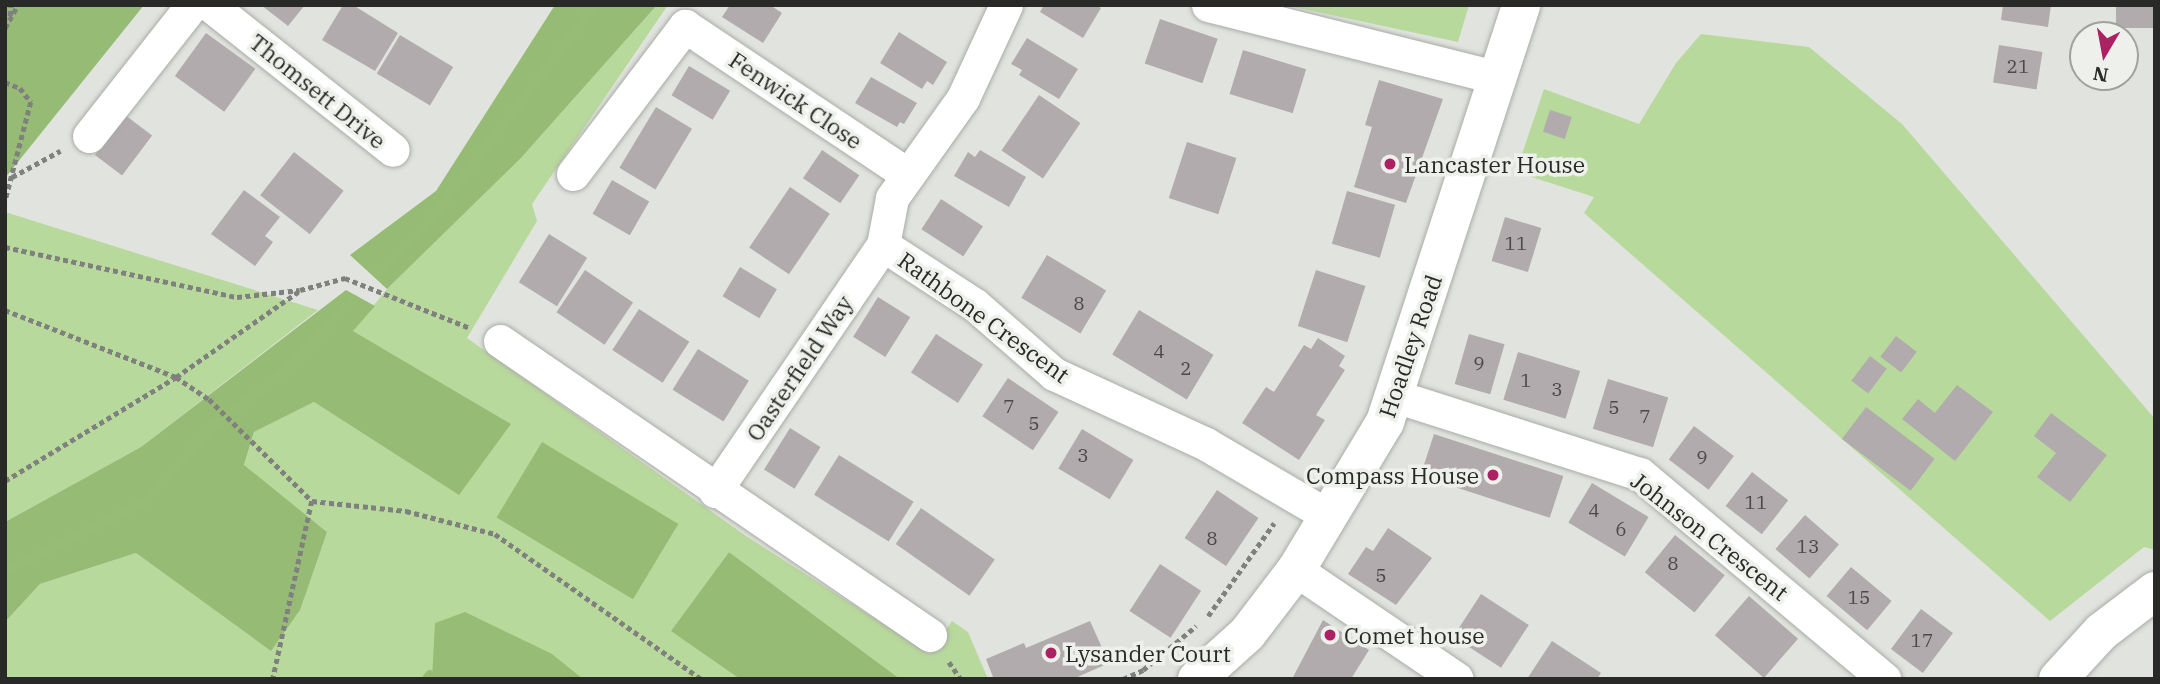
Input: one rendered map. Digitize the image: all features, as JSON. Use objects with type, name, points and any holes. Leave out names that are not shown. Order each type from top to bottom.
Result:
[{"type":"street","points":[[89,136],[192,5]]},
{"type":"street","name":"Thomsett Drive","points":[[210,5],[393,150]]},
{"type":"street","name":"Rathbone Crescent","points":[[1006,5],[963,97],[892,198],[883,245],[975,305],[1054,374],[1206,444],[1327,515]]},
{"type":"street","points":[[1208,5],[1499,78]]},
{"type":"street","name":"Hoadley Road","points":[[1198,679],[1247,634],[1296,570],[1385,422],[1521,5]]},
{"type":"street","name":"Fenwick Close","points":[[573,174],[693,16],[908,175]]},
{"type":"street","name":"Oasterfield Way","points":[[715,491],[883,245]]},
{"type":"street","points":[[500,341],[715,491],[930,635]]},
{"type":"street","name":"Johnson Crescent","points":[[1395,396],[1640,474],[1884,679]]},
{"type":"street","points":[[1296,570],[1457,679]]},
{"type":"street","points":[[2058,679],[2101,632],[2155,591]]},
{"type":"path","points":[[9,21],[11,5]]},
{"type":"path","points":[[5,28],[18,5]]},
{"type":"path","points":[[5,82],[20,88],[31,102],[5,202]]},
{"type":"path","points":[[12,177],[89,136]]},
{"type":"path","points":[[5,247],[237,297],[300,290],[345,278],[500,341]]},
{"type":"path","points":[[5,481],[176,377],[300,290]]},
{"type":"path","points":[[5,310],[176,377],[209,399],[312,501],[405,511],[495,534],[701,679]]},
{"type":"path","points":[[273,679],[312,501]]},
{"type":"path","points":[[1123,679],[1143,670],[1209,615],[1280,513]]},
{"type":"shaded area","points":[[5,5],[144,5],[5,178]]},
{"type":"shaded area","points":[[555,5],[657,5],[521,158],[387,289],[350,255],[436,191]]},
{"type":"shaded area","points":[[657,5],[668,5],[532,204],[537,221],[467,338],[746,536],[930,654],[952,621],[968,632],[988,679],[900,679],[729,552],[672,630],[740,679],[5,679],[5,622],[40,584],[136,553],[270,650],[327,532],[244,466],[254,432],[314,402],[458,494],[510,424],[353,331],[387,289],[521,158]]},
{"type":"shaded area","points":[[1285,5],[1469,5],[1458,42]]},
{"type":"shaded area","points":[[1701,34],[1809,47],[1902,124],[2155,419],[2155,550],[2144,547],[2050,621],[1584,213],[1594,197],[1516,172],[1544,89],[1639,124],[1676,63]]},
{"type":"shaded area","points":[[5,212],[318,310],[141,447],[5,522]]},
{"type":"shaded area","points":[[346,290],[375,306],[353,331],[511,424],[459,495],[314,402],[254,432],[244,465],[327,532],[300,610],[271,651],[136,553],[40,584],[5,622],[5,522],[141,447]]},
{"type":"shaded area","points":[[542,442],[678,524],[633,599],[497,517]]},
{"type":"shaded area","points":[[729,552],[900,679],[740,679],[671,631]]},
{"type":"shaded area","points":[[465,612],[552,654],[583,679],[432,679],[435,623]]},
{"type":"building","points":[[261,5],[305,5],[288,26]]},
{"type":"building","points":[[343,5],[353,5],[398,33],[375,71],[322,40]]},
{"type":"building","points":[[730,5],[770,5],[782,13],[763,43],[722,17]]},
{"type":"building","points":[[1044,5],[1096,5],[1101,8],[1083,38],[1040,12]]},
{"type":"building","points":[[2003,5],[2051,5],[2048,27],[2001,20]]},
{"type":"building","points":[[2116,5],[2155,5],[2155,28],[2139,28],[2139,21],[2116,21]]},
{"type":"building","points":[[1160,19],[1218,39],[1202,83],[1145,63]]},
{"type":"building","points":[[899,32],[947,62],[933,85],[927,81],[922,89],[880,63]]},
{"type":"building","points":[[206,33],[255,69],[224,112],[175,76]]},
{"type":"building","points":[[400,35],[453,67],[430,106],[377,74]]},
{"type":"building","points":[[1027,38],[1078,69],[1059,99],[1019,75],[1022,70],[1011,64]]},
{"type":"building","points":[[1999,45],[2042,52],[2037,89],[1993,83]]},
{"type":"building","points":[[1243,50],[1306,69],[1293,113],[1230,94]]},
{"type":"building","points":[[689,66],[730,91],[713,120],[671,95]]},
{"type":"building","points":[[871,77],[917,103],[904,124],[900,122],[897,127],[855,103]]},
{"type":"building","name":"Lancaster House","points":[[1379,80],[1443,99],[1406,203],[1354,187],[1372,127],[1365,125]]},
{"type":"building","points":[[1039,95],[1080,123],[1043,179],[1002,151]]},
{"type":"building","points":[[656,107],[692,129],[655,189],[619,168]]},
{"type":"building","points":[[1550,110],[1572,117],[1565,139],[1543,132]]},
{"type":"building","points":[[125,115],[152,135],[122,175],[95,155]]},
{"type":"building","points":[[1187,142],[1236,158],[1218,214],[1169,198]]},
{"type":"building","points":[[822,150],[859,175],[840,203],[803,178]]},
{"type":"building","points":[[980,150],[1026,177],[1009,207],[954,176],[968,152],[975,157]]},
{"type":"building","points":[[294,152],[344,191],[310,234],[260,195]]},
{"type":"building","points":[[612,180],[649,202],[630,235],[592,214]]},
{"type":"building","points":[[790,187],[830,214],[789,274],[749,248]]},
{"type":"building","points":[[244,190],[280,217],[265,236],[273,242],[255,266],[211,234]]},
{"type":"building","points":[[1347,191],[1395,205],[1380,258],[1332,244]]},
{"type":"building","points":[[941,199],[983,226],[963,256],[921,229]]},
{"type":"building","points":[[1505,217],[1541,228],[1528,272],[1492,261]]},
{"type":"building","points":[[549,234],[587,258],[557,306],[519,282]]},
{"type":"building","points":[[1047,255],[1106,291],[1080,333],[1021,298]]},
{"type":"building","points":[[740,267],[777,289],[759,318],[722,296]]},
{"type":"building","points":[[585,270],[633,302],[605,345],[556,312]]},
{"type":"building","points":[[1316,270],[1365,286],[1347,342],[1298,326]]},
{"type":"building","points":[[878,297],[910,317],[885,357],[853,337]]},
{"type":"building","points":[[639,309],[689,342],[663,383],[612,350]]},
{"type":"building","points":[[1139,310],[1214,355],[1187,399],[1112,355]]},
{"type":"building","points":[[936,334],[983,364],[958,403],[911,373]]},
{"type":"building","points":[[1469,334],[1505,344],[1490,394],[1455,384]]},
{"type":"building","points":[[1896,336],[1917,352],[1901,372],[1880,357]]},
{"type":"building","points":[[1318,338],[1345,356],[1339,366],[1345,370],[1316,415],[1325,420],[1299,460],[1242,423],[1266,387],[1274,392],[1304,345],[1311,349]]},
{"type":"building","points":[[698,349],[749,381],[723,422],[673,390]]},
{"type":"building","points":[[1518,352],[1580,371],[1566,419],[1503,400]]},
{"type":"building","points":[[1870,356],[1887,369],[1868,393],[1851,381]]},
{"type":"building","points":[[1008,378],[1059,412],[1033,450],[982,416]]},
{"type":"building","points":[[1608,379],[1668,397],[1653,447],[1593,429]]},
{"type":"building","points":[[1957,385],[1993,412],[1955,461],[1902,419],[1918,399],[1935,413]]},
{"type":"building","points":[[1866,407],[1935,459],[1911,491],[1842,439]]},
{"type":"building","points":[[2051,413],[2107,455],[2070,502],[2037,477],[2056,453],[2034,436]]},
{"type":"building","points":[[1694,426],[1734,456],[1709,490],[1669,460]]},
{"type":"building","points":[[790,428],[821,447],[795,489],[764,470]]},
{"type":"building","points":[[1082,429],[1133,460],[1110,499],[1058,468]]},
{"type":"building","name":"Compass House","points":[[1434,434],[1563,476],[1550,518],[1420,476]]},
{"type":"building","points":[[839,455],[914,502],[889,541],[814,495]]},
{"type":"building","points":[[1752,472],[1788,500],[1762,534],[1726,506]]},
{"type":"building","points":[[1592,483],[1649,517],[1625,556],[1568,522]]},
{"type":"building","points":[[1217,490],[1258,518],[1226,566],[1185,538]]},
{"type":"building","points":[[921,508],[995,560],[969,596],[896,544]]},
{"type":"building","points":[[1805,515],[1839,545],[1809,578],[1775,549]]},
{"type":"building","points":[[1388,528],[1432,558],[1396,605],[1348,574],[1366,547],[1373,551]]},
{"type":"building","points":[[1675,535],[1725,575],[1695,613],[1645,572]]},
{"type":"building","points":[[1160,564],[1201,591],[1171,638],[1130,611]]},
{"type":"building","points":[[1851,567],[1892,601],[1867,630],[1827,596]]},
{"type":"building","points":[[1481,594],[1529,625],[1501,668],[1453,637]]},
{"type":"building","points":[[1749,596],[1798,639],[1764,678],[1715,635]]},
{"type":"building","points":[[1921,609],[1953,633],[1923,673],[1891,649]]},
{"type":"building","name":"Comet house","points":[[1323,620],[1369,650],[1351,679],[1292,679]]},
{"type":"building","name":"Lysander Court","points":[[1090,621],[1109,663],[1073,679],[988,679],[993,677],[986,659],[1024,643],[1026,648]]},
{"type":"building","points":[[1552,641],[1601,673],[1597,679],[1527,679]]},
{"type":"waterway","points":[[379,273],[427,224],[595,5]]},
{"type":"waterway","points":[[5,571],[143,503],[214,426],[285,370],[353,300]]},
{"type":"waterway","points":[[427,679],[430,675]]},
{"type":"place","name":"Lancaster House","points":[[1390,164]]},
{"type":"place","name":"Compass House","points":[[1493,475]]},
{"type":"place","name":"Comet house","points":[[1330,635]]},
{"type":"place","name":"Lysander Court","points":[[1051,653]]}]
